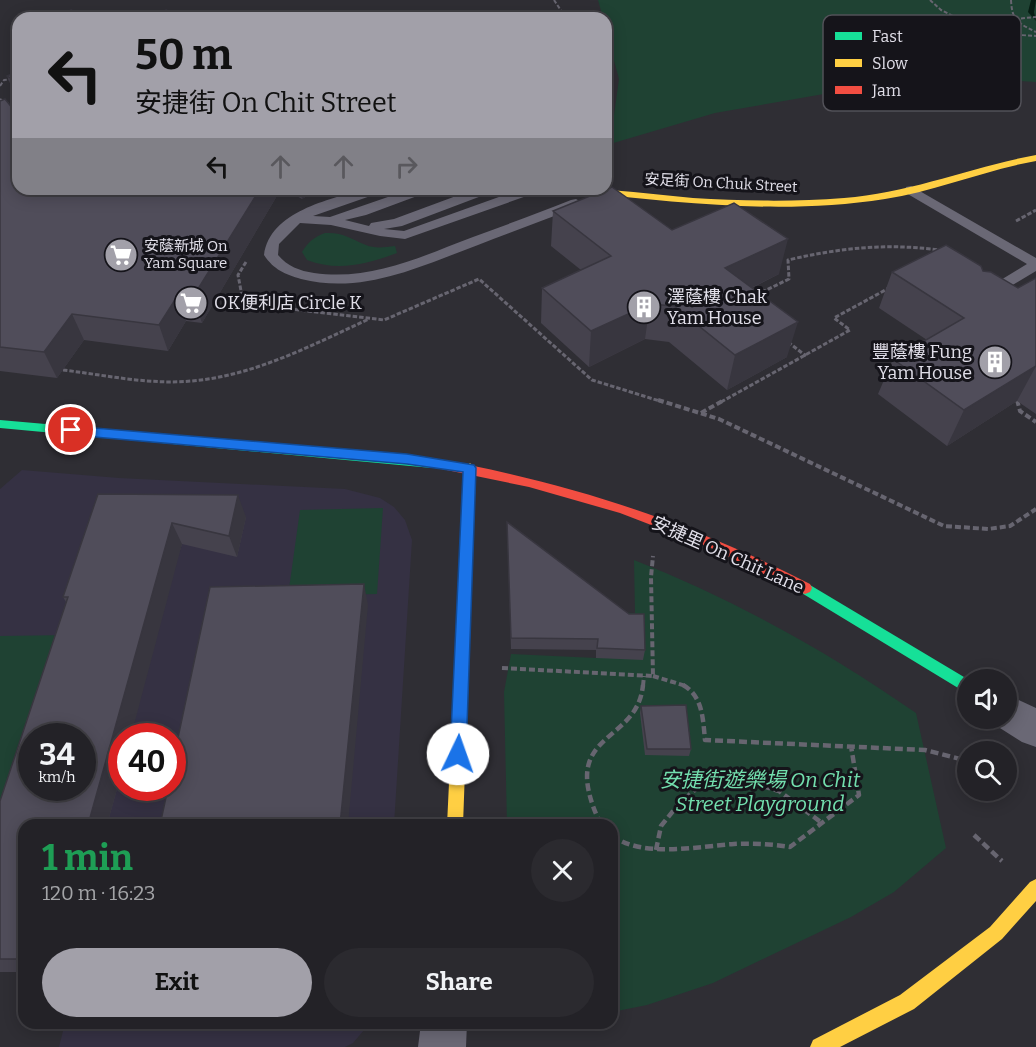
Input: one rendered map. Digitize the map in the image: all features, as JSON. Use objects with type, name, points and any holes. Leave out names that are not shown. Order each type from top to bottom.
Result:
[{"type":"street","name":"安足街 On Chuk Street","points":[[612,192],[775,206],[852,201],[887,196],[1002,164],[1036,158]]},
{"type":"street","name":"安捷里 On Chit Lane","points":[[1,426],[407,459],[470,468],[542,484],[610,504],[683,531],[755,563],[835,605],[957,680]]},
{"type":"street","points":[[455,819],[470,468]]},
{"type":"street","points":[[1017,718],[1036,729]]},
{"type":"street","points":[[820,1047],[907,1002],[996,933],[1036,888]]},
{"type":"street","points":[[442,1047],[444,1029]]},
{"type":"lane","points":[[911,190],[1036,265],[974,302]]},
{"type":"lane","points":[[362,195],[294,222],[285,228],[273,245],[272,254],[277,262],[299,276],[326,280],[356,279],[417,263],[598,195]]},
{"type":"lane","points":[[294,222],[322,220],[361,212],[407,195]]},
{"type":"lane","points":[[322,220],[376,226],[397,223],[471,195]]},
{"type":"lane","points":[[348,224],[390,235],[405,235],[516,195]]},
{"type":"path","points":[[930,0],[951,15]]},
{"type":"path","points":[[1011,0],[1013,5],[1010,12],[1012,15]]},
{"type":"path","points":[[1021,18],[1036,17]]},
{"type":"path","points":[[1021,23],[1036,34]]},
{"type":"path","points":[[0,86],[4,80],[12,79]]},
{"type":"path","points":[[747,300],[789,279],[788,260],[808,255],[844,247],[892,245],[944,251]]},
{"type":"path","points":[[250,255],[238,275],[242,296],[283,308],[384,320],[479,279],[592,380],[719,419],[944,526],[988,529],[1010,526],[1036,509]]},
{"type":"path","points":[[701,413],[850,330],[834,318],[894,286]]},
{"type":"path","points":[[63,370],[154,380],[194,381],[227,375],[291,353],[370,318]]},
{"type":"path","points":[[780,337],[806,356]]},
{"type":"path","points":[[1016,397],[1020,411],[1036,422]]},
{"type":"path","points":[[651,566],[653,676]]},
{"type":"path","points":[[493,668],[653,676],[683,682],[693,691],[702,707],[705,740],[925,750],[957,758]]},
{"type":"path","points":[[598,819],[589,803],[585,782],[589,761],[601,742],[623,724],[636,708],[640,701],[644,676]]},
{"type":"path","points":[[618,840],[656,850],[755,843],[790,847],[859,795],[851,746]]},
{"type":"path","points":[[656,850],[662,826],[677,806],[698,787],[734,781],[778,791],[822,823]]},
{"type":"shaded area","points":[[22,470],[119,478],[345,489],[380,498],[394,507],[405,520],[412,540],[394,819],[18,819],[18,972],[0,972],[0,489]]},
{"type":"shaded area","points":[[64,1029],[365,1029],[353,1043],[345,1047],[59,1047]]},
{"type":"green space","points":[[598,0],[1036,0],[1036,82],[1021,81],[1021,15],[823,15],[823,94],[715,113],[612,143],[619,79],[612,53],[612,12],[601,12]]},
{"type":"green space","points":[[325,233],[342,235],[373,247],[395,246],[397,253],[375,260],[341,266],[330,266],[307,260],[302,252],[304,248],[312,240]]},
{"type":"green space","points":[[383,508],[377,594],[288,596],[300,510]]},
{"type":"green space","name":"安捷街遊樂場 On Chit Street Playground","points":[[634,560],[708,592],[780,628],[849,669],[916,713],[946,848],[894,892],[851,917],[713,983],[647,1005],[618,1011],[618,819],[507,819],[504,692],[511,654],[596,658],[596,612],[635,613]]},
{"type":"green space","points":[[70,635],[37,723],[18,723],[18,774],[0,822],[0,636]]},
{"type":"building","name":"安蔭新城 On Yam Square","points":[[5,99],[12,108],[12,195],[256,195],[193,297],[178,295],[159,325],[72,314],[44,352],[0,347],[0,101]]},
{"type":"building","points":[[612,187],[672,230],[734,203],[788,239],[725,268],[798,322],[735,355],[674,306],[650,304],[591,331],[542,288],[611,256],[553,211],[592,195],[612,195]]},
{"type":"building","points":[[946,245],[981,266],[983,271],[991,272],[1018,288],[1036,278],[1036,366],[964,410],[893,359],[964,318],[892,272]]},
{"type":"building","points":[[98,494],[238,495],[229,536],[172,523],[116,723],[108,723],[108,753],[96,796],[96,723],[26,723],[68,597],[63,597]]},
{"type":"building","points":[[507,522],[629,614],[644,614],[645,650],[597,648],[598,639],[511,638]]},
{"type":"building","points":[[364,584],[341,819],[161,819],[165,801],[186,801],[186,723],[181,723],[210,587]]},
{"type":"building","points":[[686,705],[691,749],[647,749],[641,706]]},
{"type":"building","points":[[18,747],[18,801],[95,801],[90,819],[18,819],[18,959],[0,959],[0,801]]},
{"type":"waterway","points":[[1034,0],[1031,12],[1036,19]]},
{"type":"traffic: fast","points":[[0,424],[432,463]]},
{"type":"traffic: fast","points":[[805,588],[957,680]]},
{"type":"traffic: slow","points":[[612,192],[732,203],[808,204],[847,201],[923,188],[998,166],[1036,158]]},
{"type":"traffic: slow","points":[[455,819],[470,468]]},
{"type":"traffic: slow","points":[[820,1047],[907,1002],[996,933],[1036,888]]},
{"type":"traffic: jam","points":[[432,463],[529,482],[624,509],[716,544],[805,588]]},
{"type":"place","name":"安蔭新城 On Yam Square","points":[[121,255]]},
{"type":"place","name":"OK便利店 Circle K","points":[[191,303]]},
{"type":"place","name":"澤蔭樓 Chak Yam House","points":[[644,307]]},
{"type":"place","name":"豐蔭樓 Fung Yam House","points":[[995,362]]},
{"type":"route","points":[[71,430],[407,459],[470,468],[458,754]]}]
